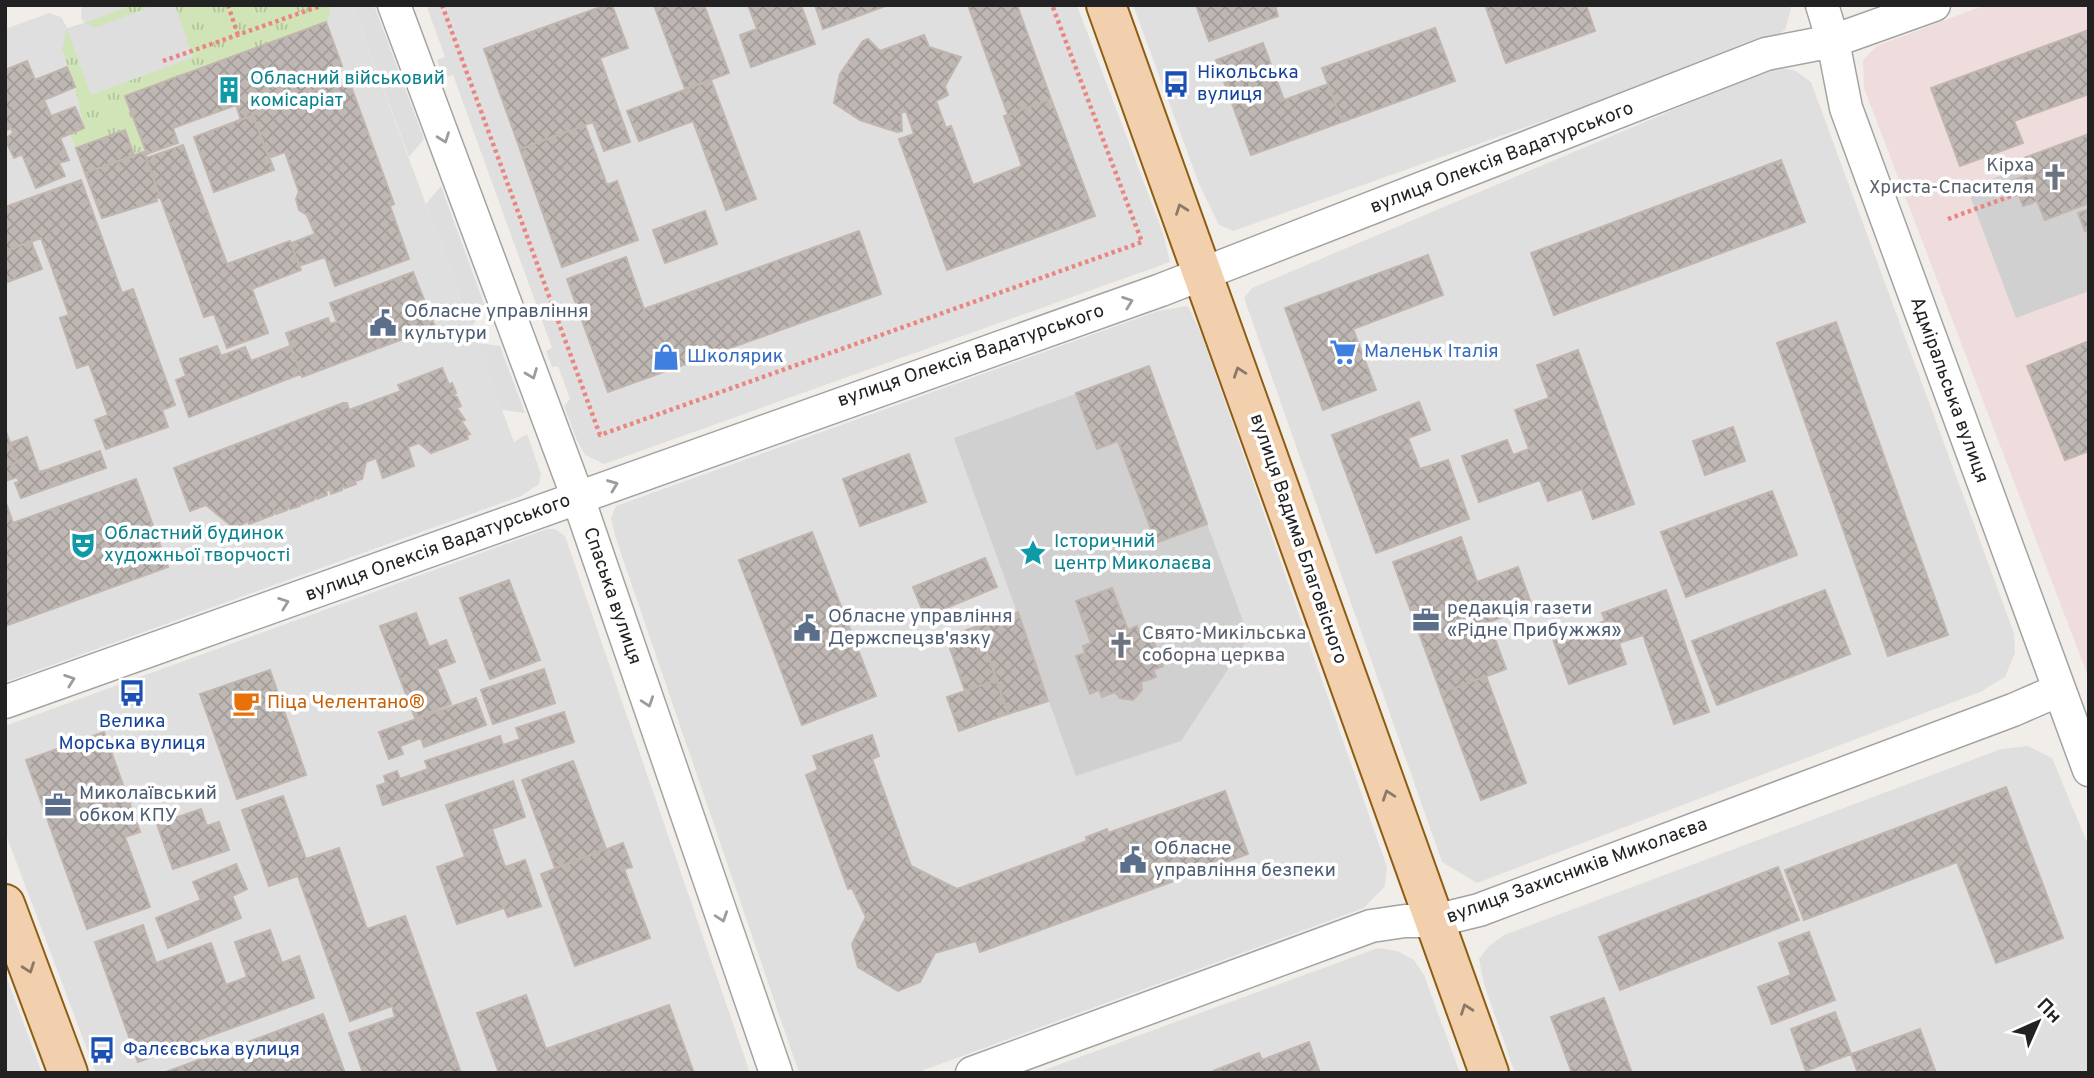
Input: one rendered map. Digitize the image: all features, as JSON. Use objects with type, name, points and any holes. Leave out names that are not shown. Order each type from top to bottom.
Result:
[{"type":"main road","name":"вулиця Вадима Благовісного","points":[[1107,5],[1489,1073]]},
{"type":"main road","points":[[5,904],[68,1073]]},
{"type":"street","name":"Спаська вулиця","points":[[394,5],[578,498],[776,1073]]},
{"type":"street","name":"Адміральська вулиця","points":[[1822,5],[1833,41],[1846,108],[2089,770]]},
{"type":"street","name":"вулиця Олексія Вадатурського","points":[[5,702],[1204,273],[1766,54],[1833,41],[1934,5]]},
{"type":"street","name":"вулиця Захисників Миколаєва","points":[[972,1073],[1371,926],[1405,921],[1434,921],[1479,910],[2013,710],[2059,690]]},
{"type":"path","points":[[228,5],[238,35]]},
{"type":"path","points":[[163,61],[323,5]]},
{"type":"path","points":[[442,5],[600,435],[1142,242],[1052,5]]},
{"type":"path","points":[[1948,219],[2019,193]]},
{"type":"shaded area","points":[[82,5],[352,5],[514,442],[527,434],[541,474],[539,484],[521,496],[5,682],[5,29],[49,13],[61,17],[68,29],[85,23],[81,18]]},
{"type":"shaded area","points":[[155,5],[175,5],[193,57],[91,95],[67,29],[85,23],[95,27]]},
{"type":"shaded area","points":[[352,5],[374,5],[424,139],[409,157]]},
{"type":"shaded area","points":[[426,5],[1077,5],[1163,233],[1170,262],[604,464],[585,455],[576,438],[564,406],[570,399],[558,366],[552,367],[546,351],[552,348],[453,75],[443,78],[437,60],[445,57]]},
{"type":"shaded area","points":[[1133,5],[1790,5],[1791,8],[1785,30],[1763,43],[1233,231],[1219,225],[1199,184]]},
{"type":"shaded area","points":[[1985,5],[2089,5],[2089,679],[1864,88],[1863,60],[1877,46]]},
{"type":"shaded area","points":[[1775,67],[1796,71],[1811,82],[2014,633],[2015,653],[2005,677],[1980,692],[1477,883],[1442,862],[1244,298],[1252,288]]},
{"type":"shaded area","points":[[2089,134],[2089,291],[2016,318],[1967,188],[2024,167],[2021,159]]},
{"type":"shaded area","points":[[441,186],[486,309],[471,327],[426,204]]},
{"type":"shaded area","points":[[1188,306],[1201,333],[1387,867],[1385,886],[1364,908],[916,1073],[799,1073],[615,536],[611,518],[616,506],[1158,311]]},
{"type":"shaded area","points":[[477,343],[500,346],[525,413],[502,410]]},
{"type":"shaded area","points":[[1149,367],[1249,637],[1181,741],[1076,776],[954,438]]},
{"type":"shaded area","points":[[547,529],[555,529],[565,536],[750,1073],[96,1073],[5,832],[5,726]]},
{"type":"shaded area","points":[[2028,746],[2052,758],[2089,847],[2089,1073],[1515,1073],[1484,984],[1479,959],[1488,947],[1504,935],[2001,749]]},
{"type":"shaded area","points":[[1378,948],[1397,951],[1414,960],[1424,975],[1460,1073],[1036,1073]]},
{"type":"shaded area","points":[[5,973],[42,1073],[5,1073]]},
{"type":"green space","points":[[133,5],[331,5],[327,25],[342,66],[329,72],[333,83],[241,120],[235,105],[173,128],[178,143],[85,173],[70,134],[84,128],[75,87],[62,49],[67,29]]},
{"type":"building","points":[[612,5],[628,48],[600,58],[630,142],[604,151],[593,122],[520,149],[484,49]]},
{"type":"building","points":[[654,5],[704,5],[729,73],[685,89]]},
{"type":"building","points":[[748,5],[801,5],[815,44],[751,67],[740,35],[757,29]]},
{"type":"building","points":[[815,5],[888,5],[823,29]]},
{"type":"building","points":[[968,5],[1017,5],[1051,99],[1008,115]]},
{"type":"building","points":[[1196,5],[1275,5],[1278,16],[1209,41]]},
{"type":"building","points":[[1485,5],[1586,5],[1595,31],[1506,63]]},
{"type":"building","name":"Обласний військовий комісаріат","points":[[326,22],[342,66],[329,72],[333,83],[241,120],[236,105],[173,128],[178,143],[147,154],[125,96]]},
{"type":"building","points":[[1435,28],[1455,81],[1342,122],[1322,68]]},
{"type":"building","points":[[2089,30],[2089,94],[2014,121],[2023,143],[1960,166],[1931,88]]},
{"type":"building","points":[[924,35],[929,47],[961,57],[945,86],[948,95],[936,101],[946,128],[951,126],[973,185],[1022,166],[1004,116],[1051,99],[1095,216],[947,270],[899,139],[914,134],[906,111],[901,113],[902,131],[897,132],[860,120],[834,103],[840,74],[863,41],[868,39],[880,51]]},
{"type":"building","points":[[1263,43],[1284,100],[1328,84],[1342,122],[1251,155],[1216,60]]},
{"type":"building","points":[[27,61],[35,80],[67,67],[75,87],[44,100],[51,116],[75,107],[84,128],[60,138],[69,160],[59,163],[65,176],[36,188],[22,154],[14,158],[5,139],[13,133],[11,128],[5,131],[5,70]]},
{"type":"building","points":[[348,78],[394,204],[390,206],[409,259],[335,286],[325,257],[299,266],[291,243],[315,234],[307,215],[299,210],[296,199],[299,192],[285,152],[269,158],[252,113]]},
{"type":"building","points":[[711,80],[756,199],[726,210],[693,121],[639,141],[627,111]]},
{"type":"building","points":[[253,115],[274,170],[214,192],[194,137]]},
{"type":"building","points":[[585,125],[607,185],[617,181],[638,240],[562,267],[520,149]]},
{"type":"building","points":[[125,130],[134,156],[85,173],[76,148]]},
{"type":"building","name":"Кірха Христа-Спасителя","points":[[2089,134],[2089,203],[2045,220],[2037,201],[2023,206],[2013,180],[2028,175],[2021,159]]},
{"type":"building","points":[[183,145],[227,264],[290,241],[301,270],[252,289],[268,333],[227,348],[214,314],[204,317],[146,158]]},
{"type":"building","points":[[146,151],[160,197],[156,198],[157,201],[102,218],[85,173]]},
{"type":"building","points":[[1781,160],[1805,222],[1554,315],[1531,253]]},
{"type":"building","points":[[81,180],[122,293],[133,289],[175,405],[162,410],[168,427],[106,449],[95,420],[108,415],[89,364],[77,368],[60,318],[69,315],[41,238],[5,251],[5,207]]},
{"type":"building","points":[[2089,209],[2089,229],[2085,231],[2078,213]]},
{"type":"building","points":[[705,211],[717,244],[665,263],[653,230]]},
{"type":"building","points":[[859,231],[881,294],[608,392],[567,279],[626,257],[644,309]]},
{"type":"building","points":[[31,241],[42,269],[5,283],[5,251]]},
{"type":"building","points":[[1428,255],[1443,295],[1353,329],[1376,390],[1323,410],[1285,308]]},
{"type":"building","name":"Обласне управління культури","points":[[413,272],[435,327],[302,377],[286,333],[328,318],[330,324],[337,322],[330,303]]},
{"type":"building","points":[[1836,322],[1948,635],[1888,656],[1777,343]]},
{"type":"building","points":[[2089,341],[2089,451],[2065,460],[2027,366]]},
{"type":"building","points":[[217,346],[221,356],[245,347],[251,361],[290,346],[301,374],[189,417],[176,380],[186,376],[180,359]]},
{"type":"building","points":[[1578,350],[1634,504],[1593,519],[1582,489],[1548,501],[1540,480],[1479,502],[1462,456],[1507,440],[1513,455],[1529,449],[1515,410],[1549,398],[1537,365]]},
{"type":"building","points":[[1149,366],[1207,524],[1156,543],[1118,441],[1097,449],[1076,393]]},
{"type":"building","points":[[442,368],[449,385],[452,383],[456,393],[452,395],[457,397],[461,406],[457,408],[465,420],[461,421],[470,434],[467,435],[468,439],[431,453],[419,443],[408,447],[414,466],[383,478],[376,458],[366,462],[362,479],[355,481],[356,484],[345,488],[343,485],[342,490],[331,494],[330,490],[326,491],[327,495],[317,499],[315,496],[314,500],[303,504],[301,501],[300,506],[290,509],[288,506],[287,510],[276,514],[274,511],[273,515],[262,519],[261,516],[258,517],[260,520],[249,524],[248,521],[235,529],[206,505],[190,511],[174,468],[343,403],[347,403],[349,410],[401,391],[398,385]]},
{"type":"building","points":[[1419,402],[1430,430],[1408,438],[1420,469],[1448,460],[1469,519],[1376,553],[1332,435]]},
{"type":"building","points":[[1733,427],[1745,461],[1705,475],[1693,441]]},
{"type":"building","points":[[5,429],[17,462],[5,467]]},
{"type":"building","points":[[27,437],[39,472],[46,470],[52,487],[21,498],[15,483],[19,482],[17,477],[5,481],[5,467],[17,462],[10,443]]},
{"type":"building","points":[[100,451],[106,468],[52,487],[46,470]]},
{"type":"building","points":[[909,454],[926,502],[860,526],[843,479]]},
{"type":"building","name":"Областний будинок художньої творчості","points":[[136,479],[168,567],[5,626],[5,500],[13,523]]},
{"type":"building","points":[[1772,491],[1797,555],[1686,597],[1661,532]]},
{"type":"building","name":"Обласне управління Держспецзв'язку","points":[[812,532],[876,696],[802,725],[739,560]]},
{"type":"building","points":[[1461,537],[1477,582],[1518,567],[1532,606],[1489,622],[1506,669],[1441,693],[1393,562]]},
{"type":"building","points":[[985,558],[997,587],[925,617],[913,587]]},
{"type":"building","points":[[509,580],[540,660],[490,679],[460,598]]},
{"type":"building","name":"Свято-Микільська соборна церква","points":[[1112,588],[1128,630],[1137,626],[1139,633],[1149,630],[1163,666],[1153,670],[1156,677],[1141,682],[1142,690],[1133,700],[1120,698],[1115,692],[1102,697],[1099,690],[1090,694],[1076,656],[1085,653],[1083,646],[1091,643],[1076,601]]},
{"type":"building","points":[[1666,590],[1709,712],[1674,724],[1643,635],[1619,643],[1626,664],[1569,684],[1553,639],[1605,621],[1602,613]]},
{"type":"building","points":[[1825,590],[1850,654],[1717,705],[1692,641]]},
{"type":"building","points":[[1018,612],[1048,701],[1008,714],[978,626]]},
{"type":"building","points":[[416,613],[429,647],[446,640],[455,662],[437,669],[451,704],[415,718],[380,626]]},
{"type":"building","points":[[978,626],[997,680],[965,691],[946,637]]},
{"type":"building","points":[[544,669],[555,703],[493,724],[481,690]]},
{"type":"building","points":[[270,670],[306,775],[237,799],[200,694]]},
{"type":"building","points":[[1486,676],[1526,783],[1481,800],[1441,693]]},
{"type":"building","points":[[997,680],[1008,714],[959,731],[947,697]]},
{"type":"building","points":[[476,698],[486,725],[424,747],[421,738],[400,746],[403,754],[389,759],[379,732]]},
{"type":"building","points":[[564,712],[574,742],[383,805],[377,786],[386,783],[384,776],[397,771],[400,779],[428,769],[425,761],[500,736],[503,745],[520,739],[516,728]]},
{"type":"building","points":[[104,732],[140,832],[125,837],[150,907],[87,929],[26,760]]},
{"type":"building","name":"Обласне управління безпеки","points":[[872,735],[879,756],[872,759],[911,866],[957,889],[1087,841],[1086,837],[1107,829],[1108,833],[1225,791],[1248,854],[980,952],[976,941],[935,953],[920,982],[898,991],[858,967],[852,944],[866,917],[852,888],[848,889],[806,775],[818,770],[813,756]]},
{"type":"building","points":[[573,761],[606,849],[555,868],[522,780]]},
{"type":"building","points":[[513,781],[525,817],[492,829],[505,867],[525,860],[541,906],[508,917],[504,908],[457,924],[437,867],[465,857],[446,805]]},
{"type":"building","points":[[2006,787],[2063,938],[1996,963],[1957,862],[1804,920],[1785,870]]},
{"type":"building","points":[[283,796],[306,859],[339,848],[367,929],[405,916],[461,1073],[363,1073],[349,1033],[395,1017],[392,1006],[350,1021],[298,876],[269,886],[242,810]]},
{"type":"building","points":[[201,809],[207,826],[219,822],[229,850],[173,869],[157,824]]},
{"type":"building","points":[[623,843],[632,867],[624,869],[650,938],[575,966],[541,874]]},
{"type":"building","points":[[236,864],[247,889],[232,896],[241,918],[168,948],[156,918],[201,900],[193,882]]},
{"type":"building","points":[[1778,867],[1799,920],[1620,990],[1599,937]]},
{"type":"building","points":[[143,925],[156,963],[211,943],[226,985],[247,977],[235,942],[270,930],[282,963],[299,956],[314,998],[138,1062],[95,942]]},
{"type":"building","points":[[1809,932],[1835,1000],[1772,1024],[1758,987],[1791,975],[1779,943]]},
{"type":"building","points":[[526,995],[546,1049],[669,1005],[694,1073],[499,1073],[477,1013]]},
{"type":"building","points":[[1604,998],[1632,1073],[1572,1073],[1551,1017]]},
{"type":"building","points":[[1835,1012],[1851,1054],[1806,1071],[1791,1029]]},
{"type":"building","points":[[323,1014],[345,1073],[163,1073],[240,1045]]},
{"type":"building","points":[[1920,1029],[1936,1073],[1858,1073],[1851,1054]]},
{"type":"building","points":[[1309,1042],[1320,1073],[1213,1071],[1259,1053],[1262,1060]]},
{"type":"place","name":"Нікольська вулиця","points":[[1176,84]]},
{"type":"place","name":"Обласний військовий комісаріат","points":[[229,90]]},
{"type":"place","name":"Кірха Христа-Спасителя","points":[[2055,177]]},
{"type":"place","name":"Обласне управління культури","points":[[383,323]]},
{"type":"place","name":"Маленьк Італія","points":[[1343,352]]},
{"type":"place","name":"Школярик","points":[[666,357]]},
{"type":"place","name":"Областний будинок художньої творчості","points":[[83,545]]},
{"type":"place","name":"Історичний центр Миколаєва","points":[[1033,553]]},
{"type":"place","name":"редакція газети «Рідне Прибужжя»","points":[[1426,620]]},
{"type":"place","name":"Обласне управління Держспецзв'язку","points":[[807,628]]},
{"type":"place","name":"Свято-Микільська соборна церква","points":[[1121,645]]},
{"type":"place","name":"Велика Морська вулиця","points":[[132,693]]},
{"type":"place","name":"Піца Челентано®","points":[[246,703]]},
{"type":"place","name":"Миколаївський обком КПУ","points":[[58,805]]},
{"type":"place","name":"Обласне управління безпеки","points":[[1133,860]]},
{"type":"place","name":"Фалєєвська вулиця","points":[[102,1050]]}]
